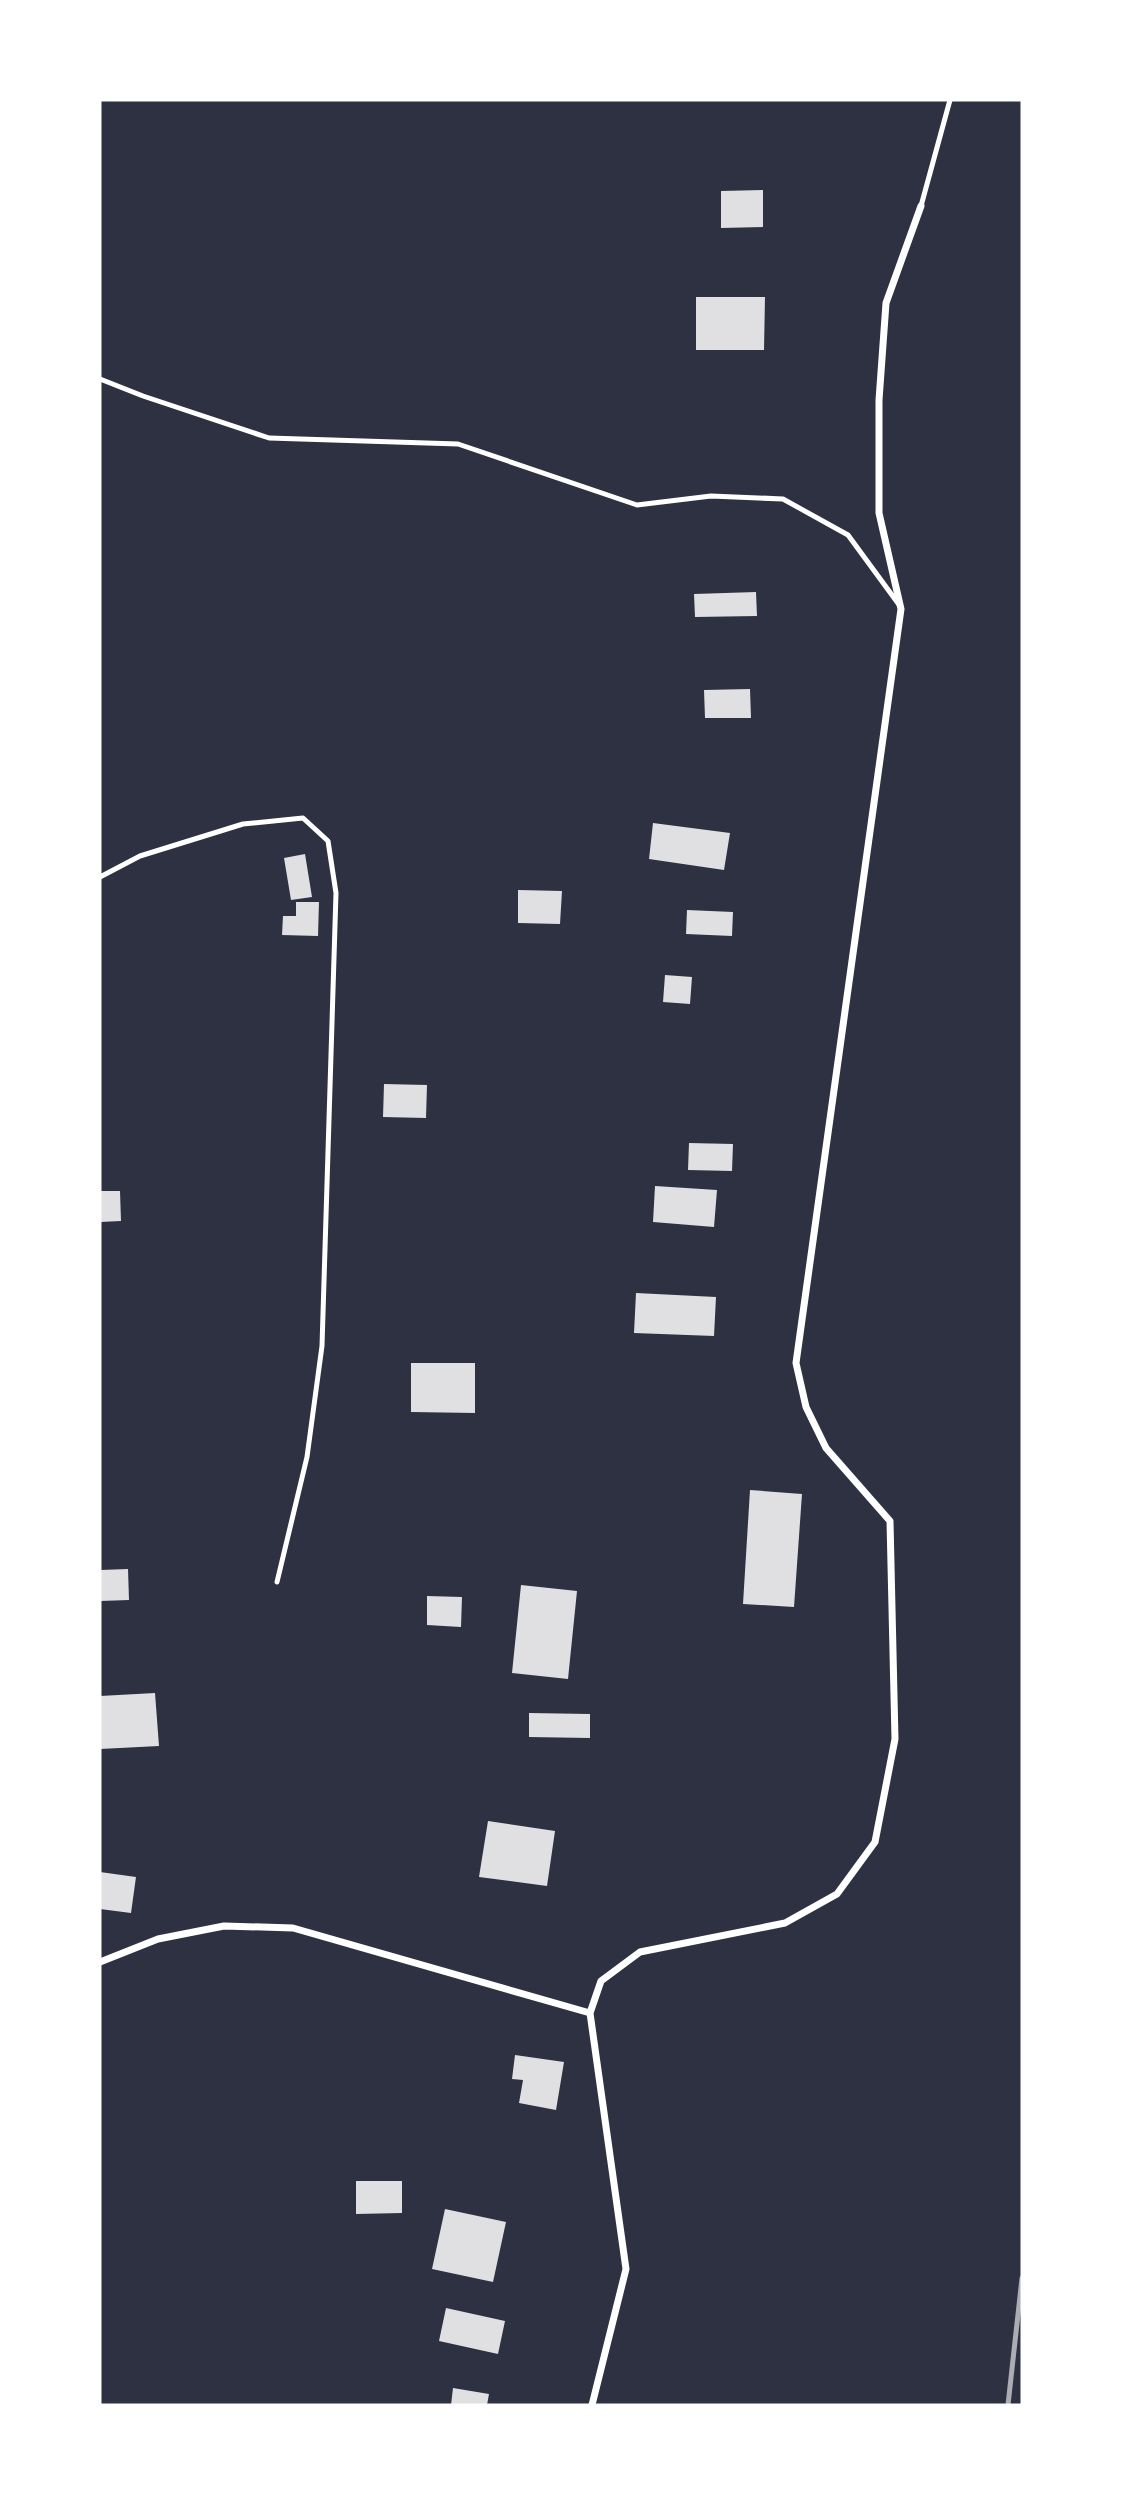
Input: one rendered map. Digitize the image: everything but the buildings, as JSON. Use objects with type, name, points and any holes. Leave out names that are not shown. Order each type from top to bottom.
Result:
[{"type":"street","points":[[592,2405],[626,2269],[590,2013],[601,1981],[639,1952],[785,1923],[837,1894],[875,1842],[895,1739],[890,1521],[826,1448],[806,1407],[796,1363],[901,609],[879,513],[879,400],[886,303],[920,206]]},
{"type":"street","points":[[100,1962],[158,1938],[224,1926],[293,1928],[590,2013]]},
{"type":"lane","points":[[920,206],[950,100]]},
{"type":"lane","points":[[100,379],[270,438],[458,444],[637,505],[711,496],[783,499],[848,535],[901,609]]},
{"type":"lane","points":[[100,877],[140,856],[243,824],[303,818],[328,841],[336,893],[322,1346],[307,1457],[277,1582]]},
{"type":"railway","points":[[1008,2405],[1022,2278]]}]
